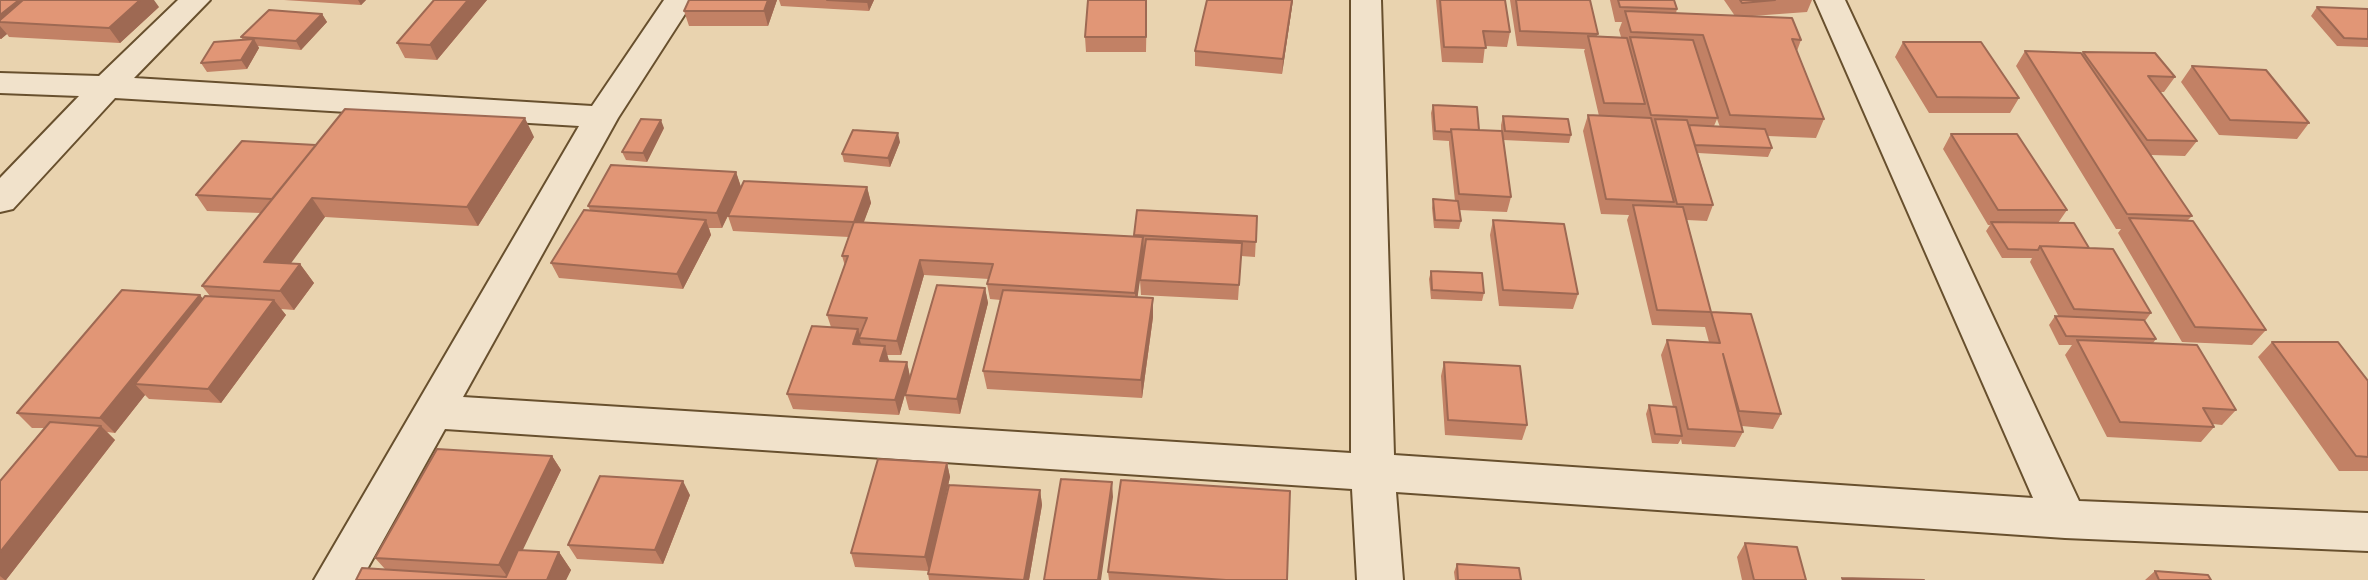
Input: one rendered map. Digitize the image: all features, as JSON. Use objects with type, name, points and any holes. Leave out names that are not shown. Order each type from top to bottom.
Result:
[{"type":"street","points":[[0,201],[107,87],[195,0]]},
{"type":"street","points":[[337,580],[601,117],[679,0]]},
{"type":"street","points":[[1366,0],[1373,472],[1380,580]]},
{"type":"street","points":[[1830,0],[2064,519]]},
{"type":"street","points":[[0,83],[601,117]]},
{"type":"street","points":[[432,412],[2064,519],[2368,532]]},
{"type":"building","points":[[0,0],[19,0],[0,15]]},
{"type":"building","points":[[23,0],[140,0],[109,28],[0,22]]},
{"type":"building","points":[[434,0],[468,0],[430,45],[397,43]]},
{"type":"building","points":[[689,0],[768,0],[764,11],[684,11]]},
{"type":"building","points":[[827,0],[868,0],[867,2]]},
{"type":"building","points":[[1088,0],[1146,0],[1146,37],[1085,37]]},
{"type":"building","points":[[1207,0],[1292,0],[1283,59],[1195,51]]},
{"type":"building","points":[[1440,0],[1505,0],[1510,32],[1483,31],[1486,48],[1444,47]]},
{"type":"building","points":[[1516,0],[1590,0],[1598,34],[1520,31]]},
{"type":"building","points":[[1618,0],[1674,0],[1677,9],[1620,7]]},
{"type":"building","points":[[1740,0],[1775,0],[1742,3]]},
{"type":"building","points":[[2317,7],[2368,9],[2368,39],[2344,38]]},
{"type":"building","points":[[269,10],[322,14],[296,41],[241,37]]},
{"type":"building","points":[[1625,11],[1792,18],[1801,40],[1792,39],[1824,119],[1730,115],[1703,35],[1631,32]]},
{"type":"building","points":[[1588,36],[1627,38],[1645,104],[1604,103]]},
{"type":"building","points":[[1630,37],[1693,40],[1718,118],[1651,115]]},
{"type":"building","points":[[254,39],[241,60],[201,63],[214,42]]},
{"type":"building","points":[[1903,42],[1981,42],[2019,98],[1937,97]]},
{"type":"building","points":[[2025,51],[2081,53],[2192,216],[2127,214]]},
{"type":"building","points":[[2083,52],[2155,53],[2175,77],[2148,76],[2197,141],[2147,140]]},
{"type":"building","points":[[2192,66],[2266,70],[2309,123],[2230,120]]},
{"type":"building","points":[[1433,105],[1477,107],[1479,130],[1435,131]]},
{"type":"building","points":[[345,109],[525,118],[467,207],[312,198],[264,262],[300,264],[280,291],[202,286]]},
{"type":"building","points":[[1588,115],[1651,118],[1674,202],[1606,199]]},
{"type":"building","points":[[1503,116],[1568,119],[1571,135],[1505,131]]},
{"type":"building","points":[[641,119],[661,120],[643,153],[622,152]]},
{"type":"building","points":[[1655,119],[1687,120],[1713,205],[1677,204]]},
{"type":"building","points":[[1689,125],[1765,129],[1772,148],[1695,145]]},
{"type":"building","points":[[1451,129],[1502,131],[1511,197],[1459,194]]},
{"type":"building","points":[[853,130],[898,133],[888,158],[842,154]]},
{"type":"building","points":[[1951,134],[2017,134],[2067,210],[1998,210]]},
{"type":"building","points":[[242,141],[316,145],[272,199],[196,195]]},
{"type":"building","points":[[611,165],[736,172],[717,213],[588,206]]},
{"type":"building","points":[[744,181],[867,187],[854,222],[728,216]]},
{"type":"building","points":[[1433,199],[1458,201],[1461,221],[1435,220]]},
{"type":"building","points":[[1633,205],[1683,207],[1711,312],[1657,310]]},
{"type":"building","points":[[584,210],[706,220],[677,274],[551,263]]},
{"type":"building","points":[[1137,210],[1257,216],[1256,242],[1134,235]]},
{"type":"building","points":[[2129,218],[2193,221],[2266,330],[2195,327]]},
{"type":"building","points":[[1493,220],[1564,224],[1578,294],[1503,290]]},
{"type":"building","points":[[854,222],[1143,237],[1135,293],[987,284],[993,264],[920,260],[897,341],[859,338],[867,318],[827,315],[848,256],[842,256]]},
{"type":"building","points":[[1991,222],[2074,223],[2089,248],[2040,246],[2038,250],[2008,249]]},
{"type":"building","points":[[1146,239],[1242,243],[1239,285],[1140,280]]},
{"type":"building","points":[[2040,246],[2113,249],[2151,313],[2074,309]]},
{"type":"building","points":[[1431,271],[1482,273],[1484,293],[1432,290]]},
{"type":"building","points":[[937,285],[985,288],[957,399],[905,395]]},
{"type":"building","points":[[122,290],[200,295],[100,418],[17,413]]},
{"type":"building","points":[[1003,290],[1153,298],[1141,380],[983,371]]},
{"type":"building","points":[[205,296],[274,300],[208,389],[135,384]]},
{"type":"building","points":[[1711,312],[1751,314],[1781,414],[1739,411],[1723,354],[1743,432],[1688,429],[1667,340],[1720,343]]},
{"type":"building","points":[[2055,316],[2144,320],[2156,339],[2066,336]]},
{"type":"building","points":[[812,326],[858,329],[853,344],[885,346],[880,361],[907,362],[895,400],[787,394]]},
{"type":"building","points":[[2077,340],[2197,345],[2236,410],[2203,408],[2214,427],[2120,422]]},
{"type":"building","points":[[2272,342],[2338,342],[2368,381],[2368,457],[2356,456]]},
{"type":"building","points":[[1444,362],[1520,366],[1527,425],[1448,420]]},
{"type":"building","points":[[1649,405],[1676,407],[1682,436],[1655,434]]},
{"type":"building","points":[[50,422],[101,426],[0,552],[0,481]]},
{"type":"building","points":[[437,449],[552,456],[499,565],[375,558]]},
{"type":"building","points":[[878,459],[947,463],[925,557],[851,553]]},
{"type":"building","points":[[600,476],[683,481],[655,550],[568,545]]},
{"type":"building","points":[[1061,479],[1112,482],[1098,580],[1044,580]]},
{"type":"building","points":[[1121,480],[1290,491],[1287,580],[1226,580],[1108,572]]},
{"type":"building","points":[[949,485],[1040,490],[1024,580],[928,574]]},
{"type":"building","points":[[1745,543],[1797,547],[1806,580],[1754,580]]},
{"type":"building","points":[[518,550],[559,552],[547,580],[356,580],[362,568],[506,577]]},
{"type":"building","points":[[1457,564],[1519,568],[1521,580],[1458,580]]},
{"type":"building","points":[[2155,571],[2208,575],[2211,580],[2159,580]]},
{"type":"building","points":[[1842,578],[1924,580],[1843,580]]}]
